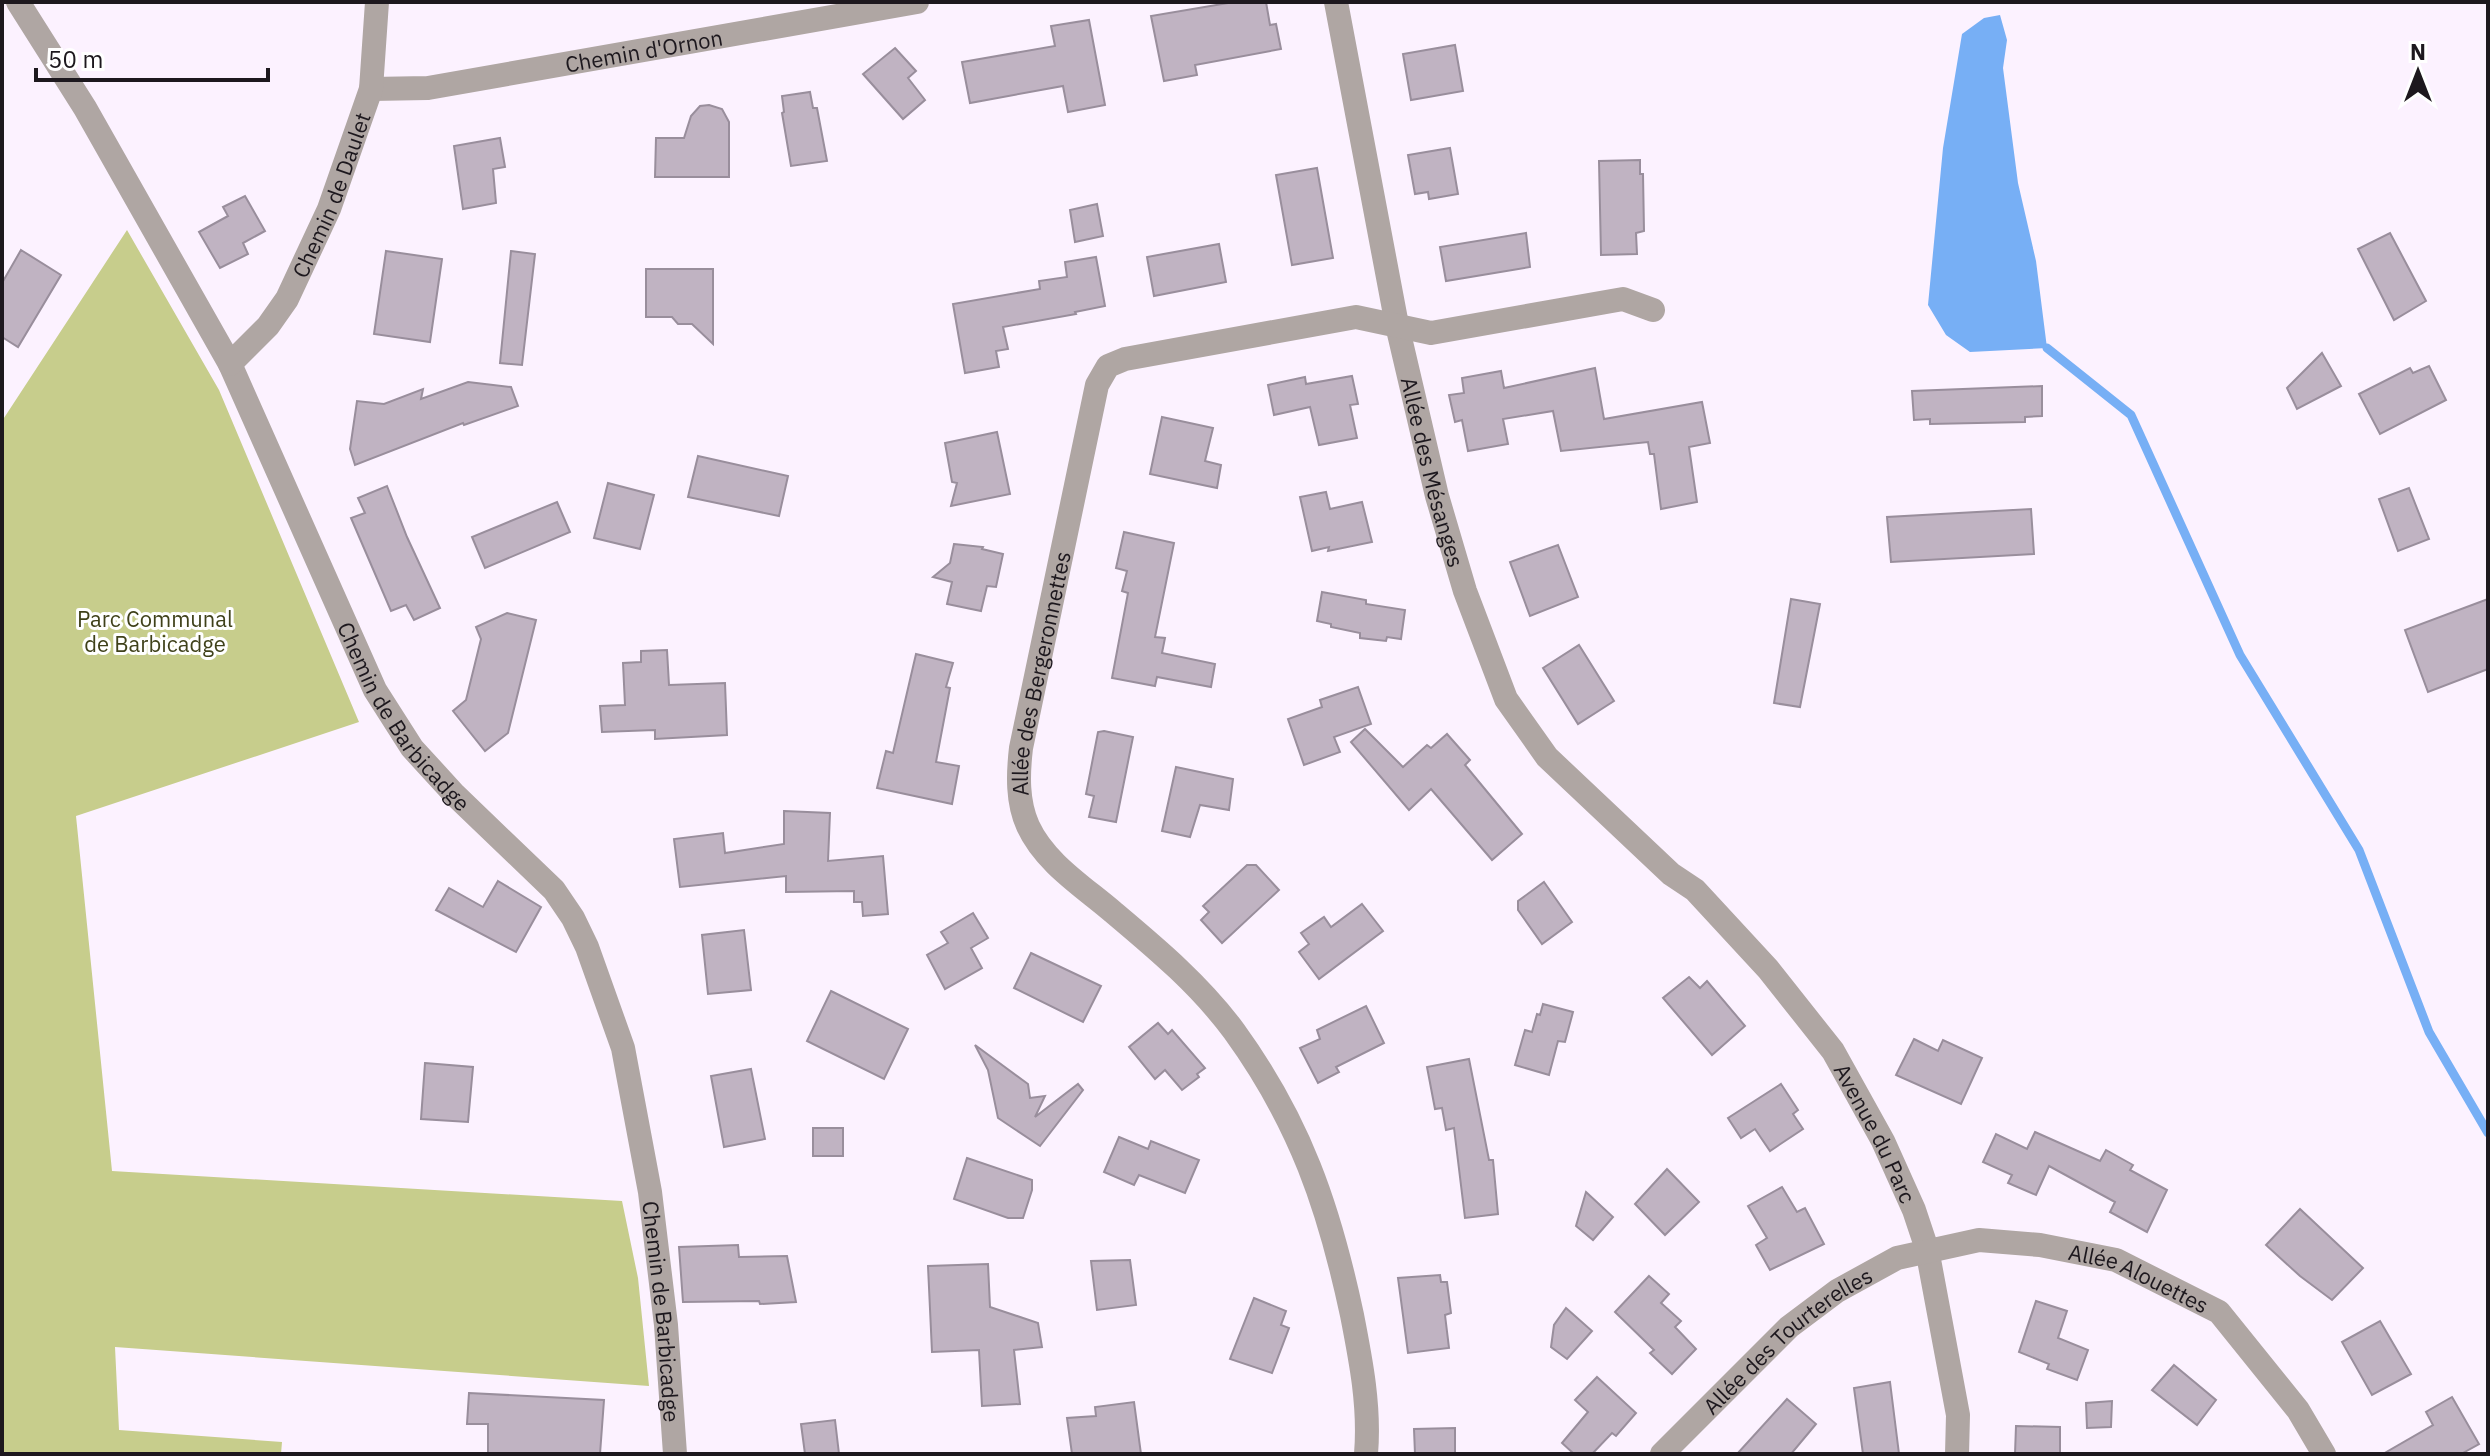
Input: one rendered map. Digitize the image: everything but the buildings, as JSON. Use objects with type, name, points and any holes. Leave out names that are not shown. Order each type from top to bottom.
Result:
[{"type":"street","name":"Chemin de Barbicadge","points":[[18,2],[85,108],[230,364],[375,690],[412,748],[455,795],[554,890],[573,918],[587,947],[623,1048],[645,1161],[666,1325],[675,1454]]},
{"type":"street","name":"Chemin de Daulet","points":[[230,364],[268,326],[287,299],[329,209],[371,89],[377,2]]},
{"type":"street","name":"Allée des Mésanges","points":[[1336,2],[1397,325],[1437,496],[1465,591],[1506,699],[1547,757],[1671,874]]},
{"type":"street","name":"Chemin d'Ornon","points":[[371,89],[428,88],[905,3]]},
{"type":"street","name":"Allée des Bergeronnettes","points":[[1366,1454],[1366,1406],[1360,1354],[1339,1258],[1308,1158],[1272,1088],[1233,1030],[1180,968],[1062,869],[1035,838],[1023,811],[1019,770],[1024,733],[1097,385],[1108,366],[1125,359],[1356,317],[1431,333],[1623,299],[1653,310]]},
{"type":"street","name":"Avenue du Parc","points":[[1671,874],[1695,890],[1768,969],[1833,1051],[1883,1141],[1914,1210],[1927,1249],[1958,1415],[1957,1454]]},
{"type":"street","name":"Allée Alouettes","points":[[1927,1249],[1979,1240],[2040,1245],[2116,1260],[2219,1312],[2298,1410],[2324,1454]]},
{"type":"street","name":"Allée des Tourterelles","points":[[1662,1454],[1801,1318],[1837,1291],[1897,1258],[1927,1249]]},
{"type":"street","points":[[2305,1425],[2306,1454]]},
{"type":"green space","name":"Parc Communal de Barbicadge","points":[[127,230],[219,390],[359,722],[76,816],[112,1171],[622,1201],[638,1278],[649,1386],[115,1347],[119,1430],[282,1442],[281,1454],[2,1454],[2,421]]},
{"type":"water","points":[[2000,15],[2007,40],[2003,68],[2018,183],[2036,261],[2047,348],[1970,352],[1946,335],[1928,305],[1943,148],[1962,34],[1984,18]]},
{"type":"waterway","points":[[2047,348],[2131,415],[2240,655],[2359,850],[2429,1032],[2488,1133]]}]
